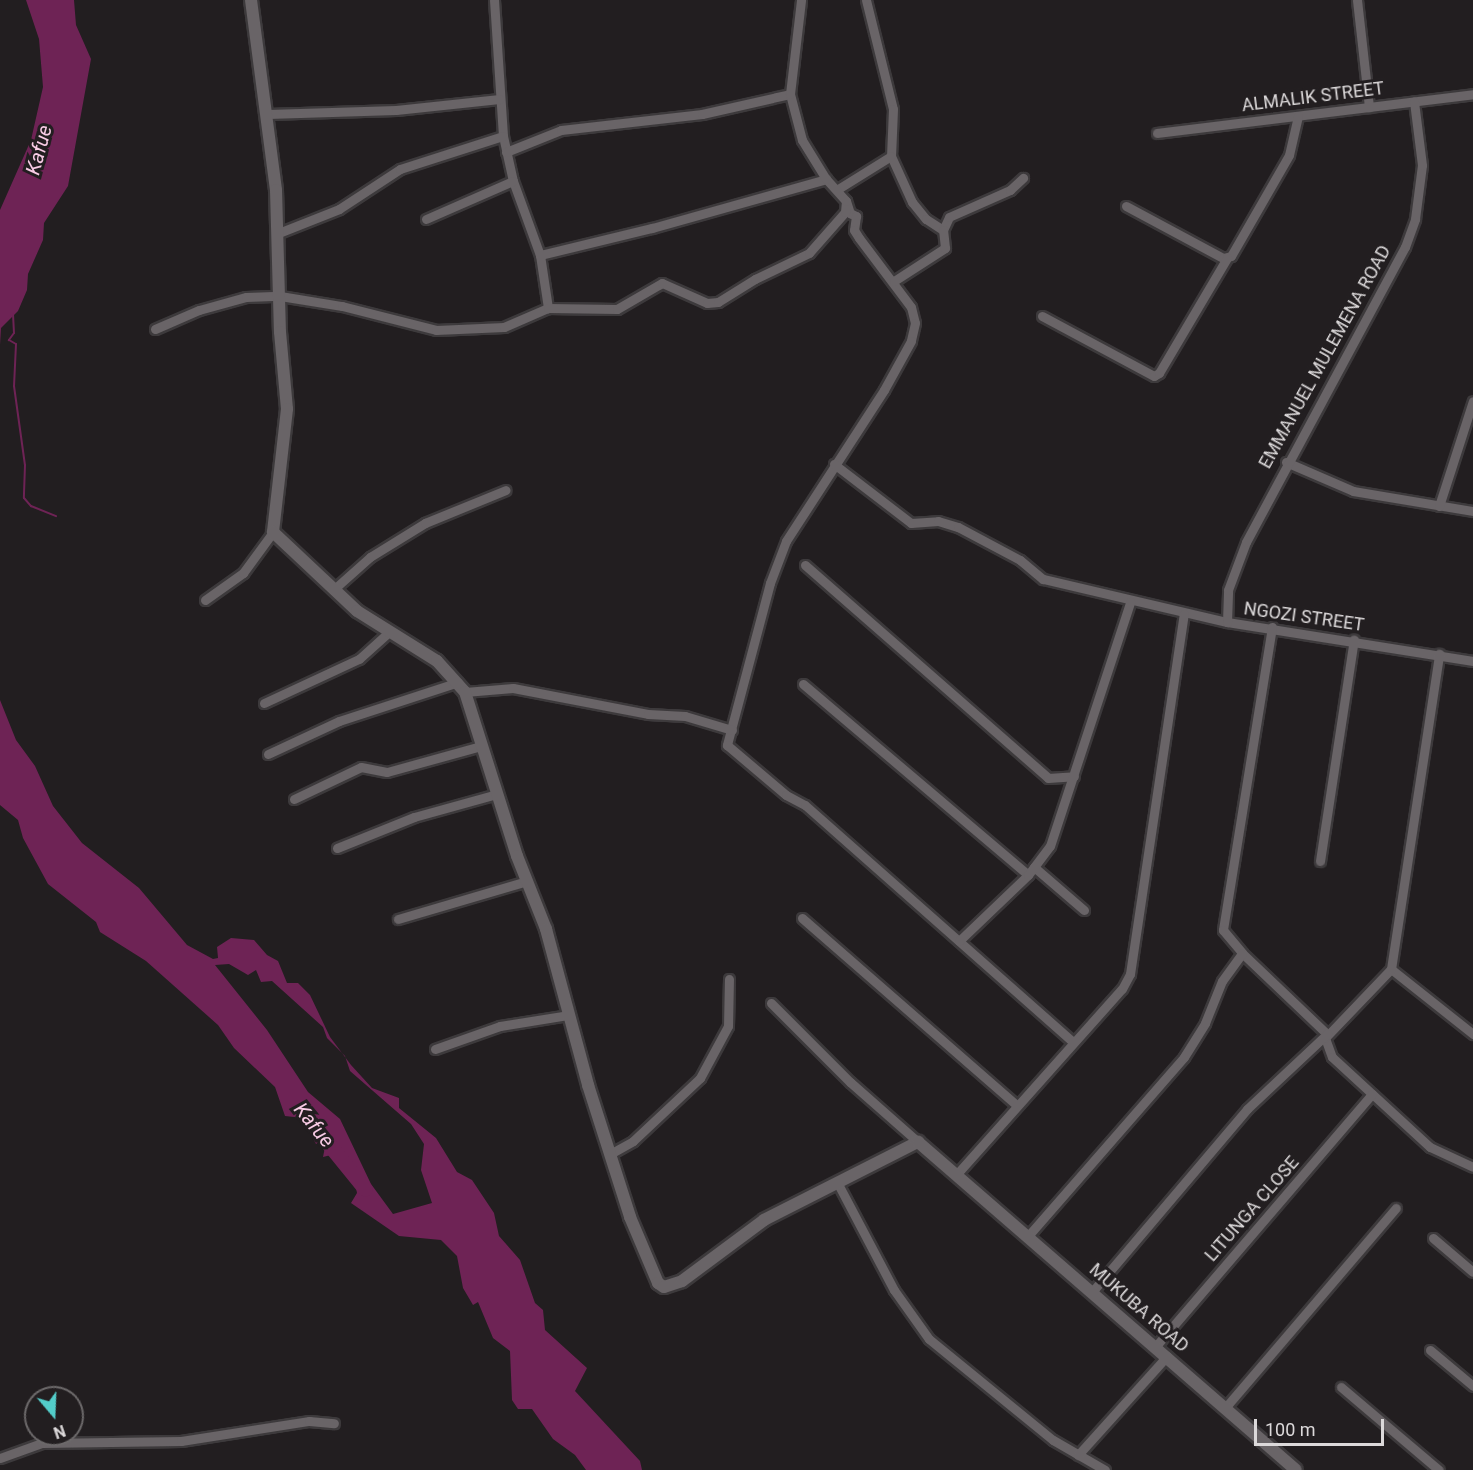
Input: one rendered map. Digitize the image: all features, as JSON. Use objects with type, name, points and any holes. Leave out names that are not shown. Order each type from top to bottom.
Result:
[{"type":"street","points":[[206,600],[243,573],[273,532],[287,409],[268,114],[251,0]]},
{"type":"street","points":[[494,0],[503,136],[513,181],[540,255],[548,308]]},
{"type":"street","points":[[801,0],[790,94],[802,140],[826,179],[838,189],[846,201],[850,213],[856,216],[854,230],[859,238],[894,281],[914,315],[911,341],[884,390],[805,506],[782,551],[744,674],[727,745],[738,757],[805,805],[1073,1042]]},
{"type":"street","points":[[866,0],[892,109],[891,156],[912,202],[934,226],[943,230]]},
{"type":"street","points":[[1357,0],[1369,107]]},
{"type":"street","points":[[506,152],[561,130],[712,112],[790,94]]},
{"type":"street","name":"ALMALIK STREET","points":[[1157,133],[1473,94]]},
{"type":"street","points":[[268,114],[396,110],[499,99]]},
{"type":"street","name":"EMMANUEL MULEMENA ROAD","points":[[1227,622],[1228,590],[1237,563],[1286,462],[1405,247],[1415,219],[1422,165],[1414,102]]},
{"type":"street","points":[[1042,316],[1154,376],[1160,372],[1227,258],[1233,254],[1290,155],[1298,116]]},
{"type":"street","points":[[276,234],[339,209],[400,169],[503,136]]},
{"type":"street","points":[[838,189],[891,156]]},
{"type":"street","points":[[894,281],[945,248],[943,230],[949,217],[1010,190],[1023,178]]},
{"type":"street","points":[[540,255],[652,228],[826,179]]},
{"type":"street","points":[[426,219],[513,181]]},
{"type":"street","points":[[155,329],[223,302],[280,296],[342,306],[436,330],[504,327],[523,322],[548,308],[617,309],[662,283],[707,303],[718,302],[755,279],[809,253],[842,219],[846,201]]},
{"type":"street","points":[[1126,206],[1227,258]]},
{"type":"street","points":[[1439,506],[1473,401]]},
{"type":"street","points":[[1286,462],[1353,491],[1473,511]]},
{"type":"street","name":"NGOZI STREET","points":[[834,464],[911,523],[938,521],[958,527],[1020,560],[1043,579],[1185,614],[1473,661]]},
{"type":"street","points":[[333,590],[370,557],[424,523],[506,490]]},
{"type":"street","points":[[273,532],[333,590],[388,633],[437,661],[461,687],[527,881],[546,929],[610,1154],[643,1255],[658,1283],[664,1287],[706,1265],[764,1220],[918,1142],[850,1082],[771,1004]]},
{"type":"street","points":[[805,565],[1048,778],[1074,776]]},
{"type":"street","points":[[959,941],[1031,871],[1050,846],[1130,602]]},
{"type":"street","points":[[956,1175],[1016,1105],[1122,989],[1130,974],[1185,614]]},
{"type":"street","points":[[1272,627],[1223,930],[1242,954],[1326,1036],[1332,1057],[1430,1147],[1473,1167]]},
{"type":"street","points":[[264,703],[359,659],[388,633]]},
{"type":"street","points":[[1320,861],[1354,640]]},
{"type":"street","points":[[1092,1292],[1247,1109],[1326,1036],[1391,969],[1440,654]]},
{"type":"street","points":[[803,684],[1031,871],[1084,910]]},
{"type":"street","points":[[268,754],[339,721],[461,687],[513,688],[648,714],[685,716],[732,730]]},
{"type":"street","points":[[294,799],[361,767],[387,772],[481,746]]},
{"type":"street","points":[[337,848],[414,817],[497,794]]},
{"type":"street","points":[[398,919],[527,881]]},
{"type":"street","points":[[802,918],[1016,1105]]},
{"type":"street","points":[[1028,1236],[1184,1057],[1205,1023],[1222,981],[1242,954]]},
{"type":"street","points":[[1391,969],[1473,1034]]},
{"type":"street","points":[[610,1154],[633,1141],[700,1078],[728,1026],[729,979]]},
{"type":"street","points":[[435,1049],[500,1026],[569,1015]]},
{"type":"street","name":"LITUNGA CLOSE","points":[[1156,1346],[1372,1094]]},
{"type":"street","name":"MUKUBA ROAD","points":[[918,1142],[1156,1346],[1296,1470]]},
{"type":"street","points":[[837,1182],[894,1290],[929,1339],[1053,1440],[1105,1470]]},
{"type":"street","points":[[1225,1408],[1396,1208]]},
{"type":"street","points":[[1434,1238],[1473,1272]]},
{"type":"street","points":[[1430,1350],[1473,1386]]},
{"type":"street","points":[[1078,1455],[1167,1356]]},
{"type":"street","points":[[1341,1387],[1439,1470]]},
{"type":"street","points":[[0,1458],[42,1443],[181,1441],[309,1421],[334,1423]]},
{"type":"water","points":[[26,0],[74,0],[76,25],[91,59],[68,186],[44,223],[43,240],[28,274],[27,290],[18,311],[1,328],[0,345],[0,210],[31,140],[43,87],[39,39]]},
{"type":"water","points":[[0,700],[16,740],[35,766],[53,806],[82,843],[139,888],[187,945],[213,959],[218,958],[217,947],[231,938],[254,940],[267,955],[278,961],[287,983],[298,983],[310,995],[330,1037],[342,1053],[327,1038],[323,1027],[272,981],[261,982],[256,970],[248,975],[229,964],[215,965],[267,1030],[308,1092],[340,1119],[371,1184],[393,1214],[432,1203],[421,1170],[424,1144],[411,1124],[350,1071],[346,1058],[372,1088],[399,1098],[399,1108],[436,1138],[457,1172],[472,1180],[494,1213],[499,1236],[520,1260],[535,1303],[543,1310],[545,1330],[587,1368],[575,1391],[640,1461],[642,1470],[586,1470],[575,1455],[553,1439],[532,1409],[518,1409],[512,1400],[510,1351],[493,1338],[478,1302],[473,1305],[463,1288],[457,1256],[441,1240],[399,1236],[351,1203],[357,1193],[352,1167],[335,1154],[323,1157],[325,1147],[319,1142],[316,1144],[303,1118],[285,1116],[275,1087],[234,1048],[218,1025],[146,961],[100,932],[96,922],[48,884],[23,838],[18,820],[0,805]]},
{"type":"waterway","points":[[13,314],[14,333],[9,340],[16,344],[14,386],[25,465],[24,498],[31,506],[56,516]]},
{"type":"waterway","name":"Kafue","points":[[327,1142],[365,1189]]}]
